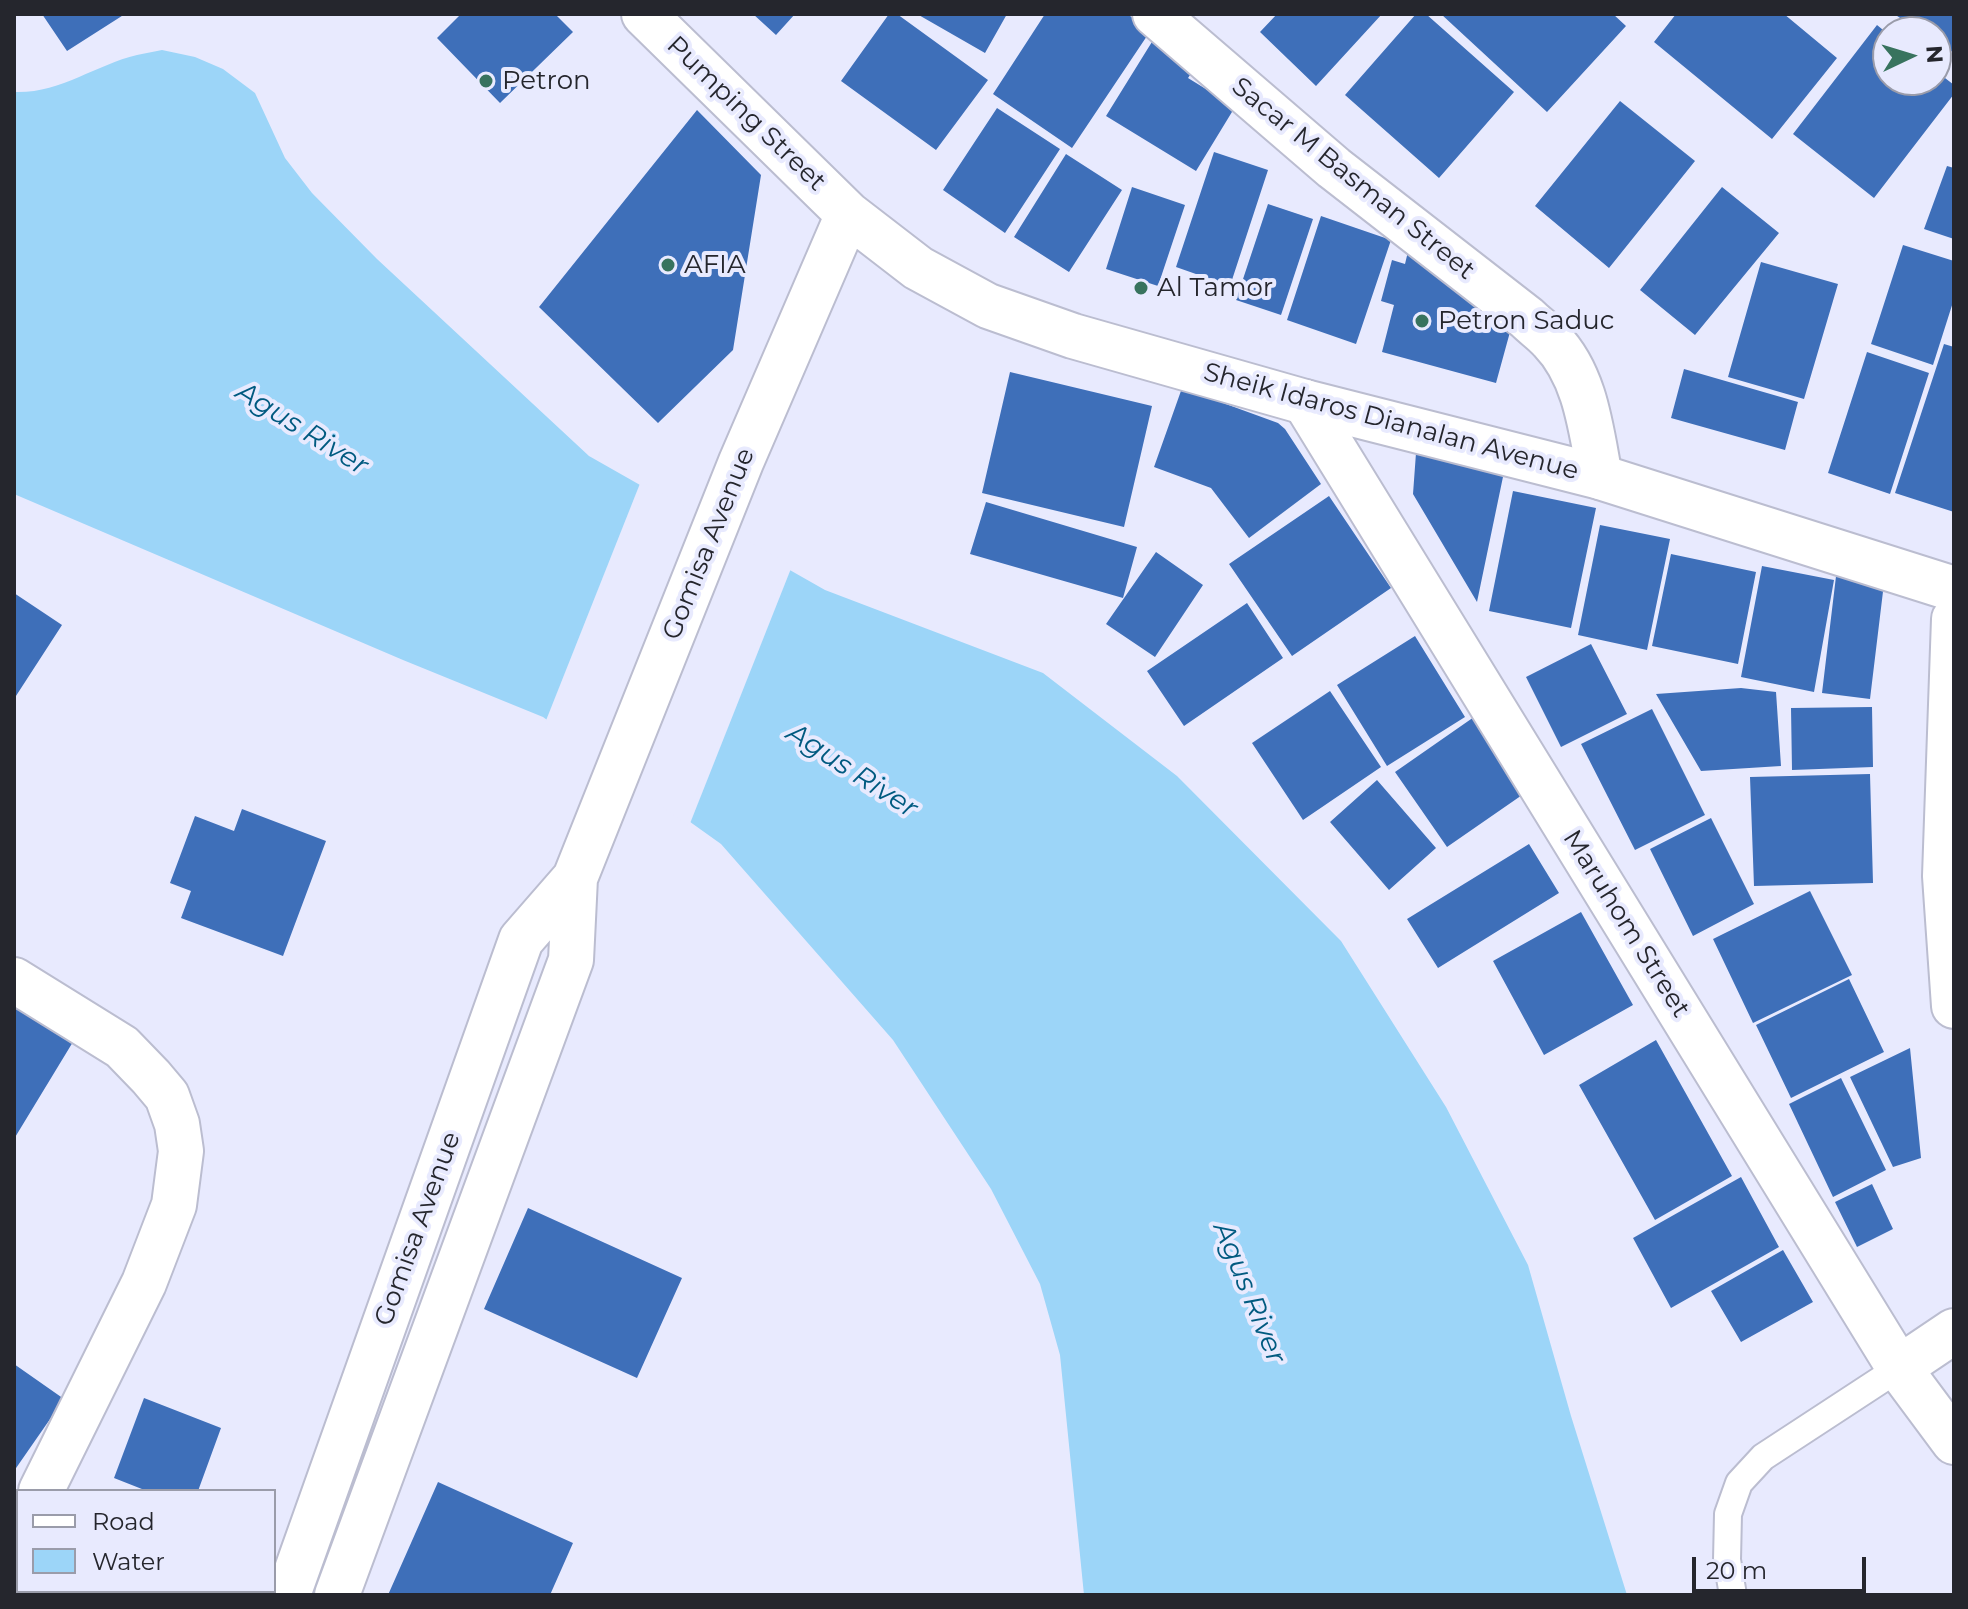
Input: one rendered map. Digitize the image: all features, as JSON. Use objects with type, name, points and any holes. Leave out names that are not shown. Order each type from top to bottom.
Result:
[{"type":"main road","name":"Pumping Street","points":[[644,14],[848,214]]},
{"type":"main road","name":"Sacar M Basman Street","points":[[1155,14],[1334,168],[1527,318],[1553,342],[1574,374],[1588,414],[1600,477]]},
{"type":"main road","name":"Sheik Idaros Dianalan Avenue","points":[[848,214],[918,268],[988,306],[1073,336],[1305,402],[1600,477],[1954,589]]},
{"type":"main road","name":"Gomisa Avenue","points":[[288,1595],[521,940],[575,878],[741,462],[848,214]]},
{"type":"main road","name":"Maruhom Street","points":[[1305,402],[1899,1368],[1954,1442]]},
{"type":"main road","points":[[1954,619],[1945,876],[1954,1006]]},
{"type":"main road","name":"Gomisa Avenue","points":[[337,1595],[571,960],[575,878]]},
{"type":"main road","points":[[14,980],[122,1047],[167,1096],[177,1124],[181,1151],[174,1205],[144,1283],[42,1489]]},
{"type":"main road","points":[[1899,1368],[1954,1331]]},
{"type":"lane","points":[[1733,1595],[1727,1560],[1728,1514],[1739,1483],[1763,1457],[1899,1368]]},
{"type":"water","name":"Agus River","points":[[162,50],[195,57],[223,69],[255,93],[285,158],[312,193],[377,259],[589,456],[825,590],[1043,673],[1177,776],[1341,941],[1446,1107],[1528,1265],[1627,1595],[1084,1595],[1060,1355],[1040,1284],[991,1189],[893,1040],[721,844],[543,717],[14,494],[14,92],[62,84],[122,60]]},
{"type":"pier","points":[[641,481],[792,566],[689,826],[545,723]]},
{"type":"building","points":[[42,14],[125,14],[67,51]]},
{"type":"building","points":[[461,14],[555,14],[573,32],[500,103],[437,38]]},
{"type":"building","points":[[753,14],[795,14],[776,35]]},
{"type":"building","points":[[889,14],[897,14],[988,80],[936,150],[841,81]]},
{"type":"building","points":[[917,14],[1007,14],[985,53]]},
{"type":"building","points":[[1045,14],[1127,14],[1151,30],[1072,148],[993,94]]},
{"type":"building","points":[[1277,14],[1382,14],[1316,86],[1260,32]]},
{"type":"building","points":[[1416,14],[1426,14],[1514,92],[1439,178],[1345,95]]},
{"type":"building","points":[[1441,14],[1613,14],[1626,26],[1547,112]]},
{"type":"building","points":[[1676,14],[1784,14],[1837,58],[1772,139],[1654,42]]},
{"type":"building","points":[[1894,14],[1954,14],[1954,53],[1952,16]]},
{"type":"building","points":[[1872,31],[1872,96],[1952,96],[1952,83],[1954,85],[1954,94],[1874,198],[1793,134]]},
{"type":"building","points":[[1155,37],[1198,63],[1188,78],[1235,107],[1196,171],[1106,116]]},
{"type":"building","points":[[1620,101],[1695,161],[1609,268],[1535,206]]},
{"type":"building","points":[[997,108],[1060,149],[1005,233],[943,190]]},
{"type":"building","points":[[697,110],[761,175],[733,350],[658,423],[539,307]]},
{"type":"building","points":[[1214,152],[1268,170],[1230,286],[1176,267]]},
{"type":"building","points":[[1066,154],[1122,190],[1069,272],[1014,237]]},
{"type":"building","points":[[1947,166],[1954,168],[1954,239],[1924,229]]},
{"type":"building","points":[[1132,187],[1185,205],[1158,286],[1106,269]]},
{"type":"building","points":[[1722,187],[1779,233],[1695,335],[1640,290]]},
{"type":"building","points":[[1268,204],[1313,219],[1281,315],[1236,300]]},
{"type":"building","points":[[1321,216],[1391,240],[1356,344],[1287,320]]},
{"type":"building","points":[[1411,239],[1513,321],[1496,383],[1382,352],[1394,305],[1381,301],[1392,260],[1405,264]]},
{"type":"building","points":[[1903,245],[1954,261],[1954,299],[1933,365],[1871,344]]},
{"type":"building","points":[[1761,262],[1838,284],[1804,399],[1728,377]]},
{"type":"building","points":[[1944,344],[1954,347],[1954,512],[1895,493]]},
{"type":"building","points":[[1867,352],[1929,373],[1890,494],[1828,473]]},
{"type":"building","points":[[1684,369],[1798,402],[1785,450],[1671,418]]},
{"type":"building","points":[[1010,372],[1152,406],[1124,527],[982,493]]},
{"type":"building","points":[[1182,388],[1278,423],[1321,484],[1249,538],[1211,488],[1154,467]]},
{"type":"building","points":[[1416,453],[1504,472],[1477,602],[1413,494]]},
{"type":"building","points":[[1513,491],[1596,508],[1571,628],[1489,611]]},
{"type":"building","points":[[1329,496],[1391,588],[1292,656],[1229,564]]},
{"type":"building","points":[[986,502],[1137,547],[1123,598],[970,554]]},
{"type":"building","points":[[1600,525],[1670,539],[1647,650],[1578,635]]},
{"type":"building","points":[[1156,552],[1203,585],[1155,657],[1106,624]]},
{"type":"building","points":[[1671,554],[1756,572],[1738,664],[1652,646]]},
{"type":"building","points":[[1762,566],[1834,580],[1814,692],[1741,677]]},
{"type":"building","points":[[1837,568],[1885,575],[1870,699],[1822,693]]},
{"type":"building","points":[[14,593],[62,625],[14,699]]},
{"type":"building","points":[[1247,603],[1283,658],[1184,726],[1147,671]]},
{"type":"building","points":[[1415,636],[1465,717],[1387,766],[1337,685]]},
{"type":"building","points":[[1591,644],[1627,714],[1561,747],[1526,677]]},
{"type":"building","points":[[1741,688],[1776,692],[1781,766],[1701,771],[1656,694]]},
{"type":"building","points":[[1330,691],[1381,767],[1303,820],[1252,743]]},
{"type":"building","points":[[1872,707],[1873,767],[1792,770],[1791,708]]},
{"type":"building","points":[[1652,709],[1705,815],[1635,850],[1581,744]]},
{"type":"building","points":[[1474,717],[1525,793],[1447,847],[1395,772]]},
{"type":"building","points":[[1870,774],[1873,883],[1754,886],[1750,777]]},
{"type":"building","points":[[1377,780],[1436,848],[1389,890],[1330,822]]},
{"type":"building","points":[[242,809],[326,841],[283,956],[181,918],[191,891],[170,883],[195,816],[234,831]]},
{"type":"building","points":[[1711,818],[1754,904],[1693,936],[1650,849]]},
{"type":"building","points":[[1529,844],[1559,893],[1438,968],[1407,919]]},
{"type":"building","points":[[1810,891],[1852,975],[1753,1023],[1713,939]]},
{"type":"building","points":[[1581,912],[1633,1005],[1544,1055],[1493,961]]},
{"type":"building","points":[[1849,979],[1884,1052],[1791,1098],[1756,1025]]},
{"type":"building","points":[[14,991],[79,1032],[14,1139]]},
{"type":"building","points":[[1656,1040],[1732,1176],[1655,1220],[1579,1085]]},
{"type":"building","points":[[1910,1048],[1921,1158],[1893,1167],[1850,1077]]},
{"type":"building","points":[[1841,1078],[1886,1170],[1833,1197],[1789,1104]]},
{"type":"building","points":[[1741,1177],[1779,1247],[1671,1308],[1633,1238]]},
{"type":"building","points":[[1872,1184],[1893,1229],[1857,1247],[1835,1202]]},
{"type":"building","points":[[528,1208],[682,1278],[637,1378],[484,1309]]},
{"type":"building","points":[[1783,1250],[1813,1302],[1741,1342],[1711,1291]]},
{"type":"building","points":[[14,1364],[64,1399],[14,1471]]},
{"type":"building","points":[[144,1398],[221,1428],[199,1489],[142,1489],[114,1478]]},
{"type":"building","points":[[438,1482],[573,1543],[550,1595],[388,1595]]},
{"type":"place","name":"Petron","points":[[486,81]]},
{"type":"place","name":"AFIA","points":[[668,265]]},
{"type":"place","name":"Al Tamor","points":[[1141,288]]},
{"type":"place","name":"Petron Saduc","points":[[1422,321]]}]
